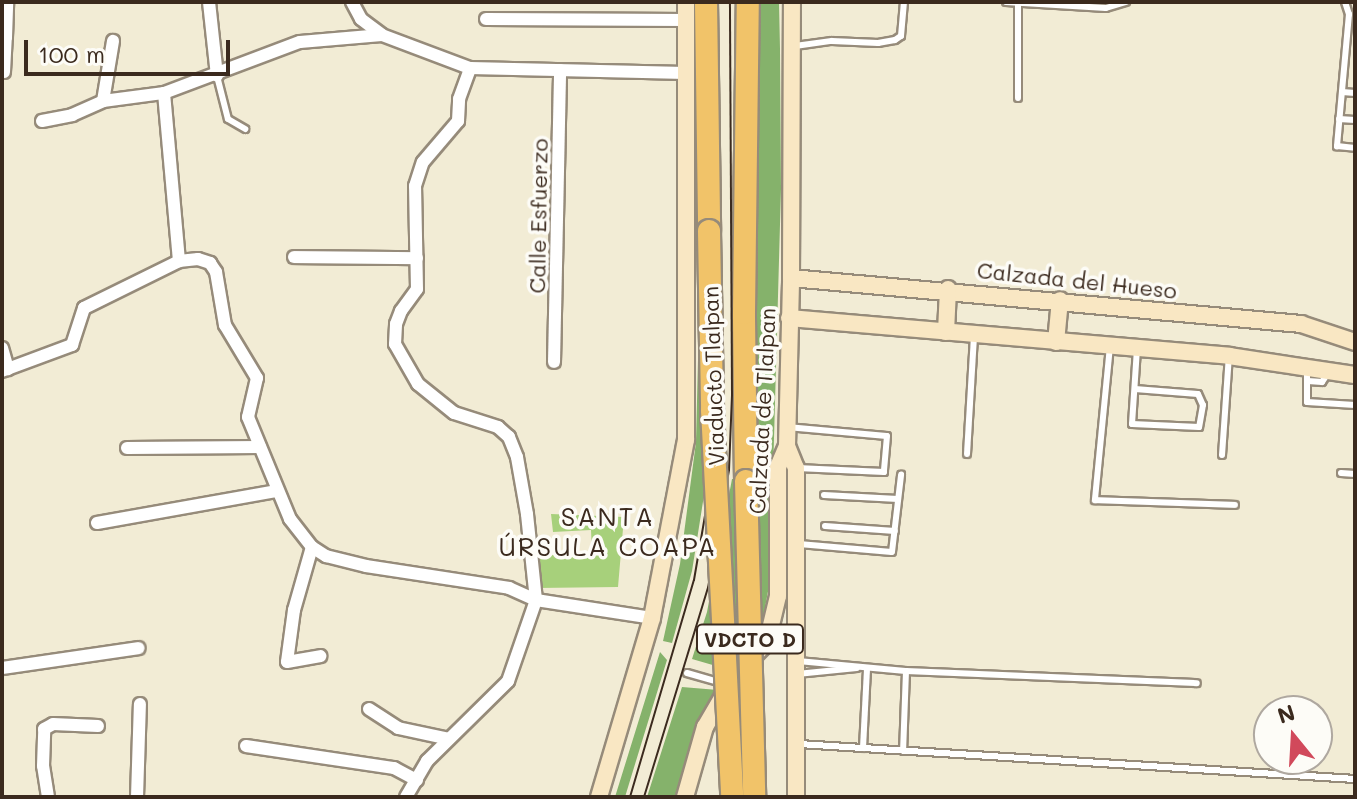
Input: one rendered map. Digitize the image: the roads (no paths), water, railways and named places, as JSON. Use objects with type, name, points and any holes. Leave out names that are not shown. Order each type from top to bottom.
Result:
[{"type":"highway","name":"Viaducto Tlalpan","points":[[706,2],[712,410],[732,797]]},
{"type":"highway","name":"Viaducto Tlalpan","points":[[748,2],[744,313],[754,797]]},
{"type":"main road","points":[[599,797],[652,618],[686,440],[686,2]]},
{"type":"main road","name":"Calzada de Tlalpan","points":[[685,797],[705,727],[729,686],[767,642],[778,596],[778,467],[787,446],[791,278],[792,2]]},
{"type":"main road","name":"Calzada del Hueso","points":[[791,278],[948,289],[1301,324],[1355,342]]},
{"type":"main road","points":[[946,332],[948,289]]},
{"type":"main road","points":[[1056,342],[1060,300]]},
{"type":"main road","points":[[789,318],[1229,356],[1307,373],[1331,370],[1355,375]]},
{"type":"main road","points":[[787,446],[796,468],[796,797]]},
{"type":"street","points":[[4,72],[7,2]]},
{"type":"street","points":[[209,2],[217,76]]},
{"type":"street","points":[[352,2],[361,19],[382,35],[470,68],[686,73]]},
{"type":"street","points":[[486,19],[686,20]]},
{"type":"street","points":[[42,121],[72,115],[103,101],[164,93],[217,76],[300,42],[382,35]]},
{"type":"street","points":[[103,101],[113,41]]},
{"type":"street","points":[[406,797],[427,761],[508,681],[536,600],[527,514],[517,457],[509,437],[498,427],[454,413],[418,384],[395,344],[396,324],[401,311],[417,289],[415,186],[423,162],[458,121],[459,99],[470,68]]},
{"type":"street","name":"Calle Esfuerzo","points":[[554,362],[560,70]]},
{"type":"street","points":[[164,93],[179,261]]},
{"type":"street","points":[[294,257],[417,258]]},
{"type":"street","points":[[2,348],[5,370],[72,345],[84,308],[179,261],[198,259],[210,263],[216,272],[225,325],[257,378],[257,390],[247,408],[260,447],[290,519],[312,547],[326,556],[366,566],[509,588],[536,600],[652,618]]},
{"type":"street","points":[[127,448],[260,447]]},
{"type":"street","points":[[97,523],[277,491]]},
{"type":"street","points":[[312,547],[294,610],[287,662],[320,656]]},
{"type":"street","points":[[2,668],[139,648]]},
{"type":"street","points":[[137,797],[140,704]]},
{"type":"street","points":[[369,709],[398,728],[449,739]]},
{"type":"street","points":[[48,797],[43,766],[44,729],[53,724],[98,726]]},
{"type":"street","points":[[246,746],[394,768],[417,780]]},
{"type":"lane","points":[[792,46],[832,41],[888,43],[901,36],[904,2]]},
{"type":"lane","points":[[1006,2],[1106,8],[1126,2]]},
{"type":"lane","points":[[1018,2],[1018,98]]},
{"type":"lane","points":[[1345,2],[1349,14],[1337,146],[1355,148]]},
{"type":"lane","points":[[1344,69],[1355,70]]},
{"type":"lane","points":[[217,76],[228,119],[245,129]]},
{"type":"lane","points":[[1342,92],[1355,93]]},
{"type":"lane","points":[[1339,119],[1355,120]]},
{"type":"lane","points":[[967,454],[974,335]]},
{"type":"lane","points":[[1110,346],[1095,500],[1235,505]]},
{"type":"lane","points":[[1135,389],[1198,394],[1203,405],[1199,427],[1132,424],[1137,348]]},
{"type":"lane","points":[[1222,455],[1229,356]]},
{"type":"lane","points":[[1307,373],[1307,402],[1355,405]]},
{"type":"lane","points":[[787,427],[887,436],[884,472],[796,468]]},
{"type":"lane","points":[[1341,473],[1355,474]]},
{"type":"lane","points":[[795,543],[892,552],[901,475]]},
{"type":"lane","points":[[824,495],[898,499]]},
{"type":"lane","points":[[825,526],[895,531]]},
{"type":"lane","points":[[794,667],[847,664],[857,668]]},
{"type":"lane","points":[[794,667],[1197,683]]},
{"type":"lane","points":[[863,748],[867,669]]},
{"type":"lane","points":[[903,751],[906,671]]},
{"type":"lane","points":[[687,673],[729,686]]},
{"type":"lane","points":[[795,744],[1355,779]]},
{"type":"tram line","points":[[644,797],[708,588],[729,470],[732,395],[730,2]]},
{"type":"tram line","points":[[630,797],[694,580],[717,445],[722,390]]},
{"type":"district","name":"SANTA ÚRSULA COAPA","points":[[608,532]]}]
